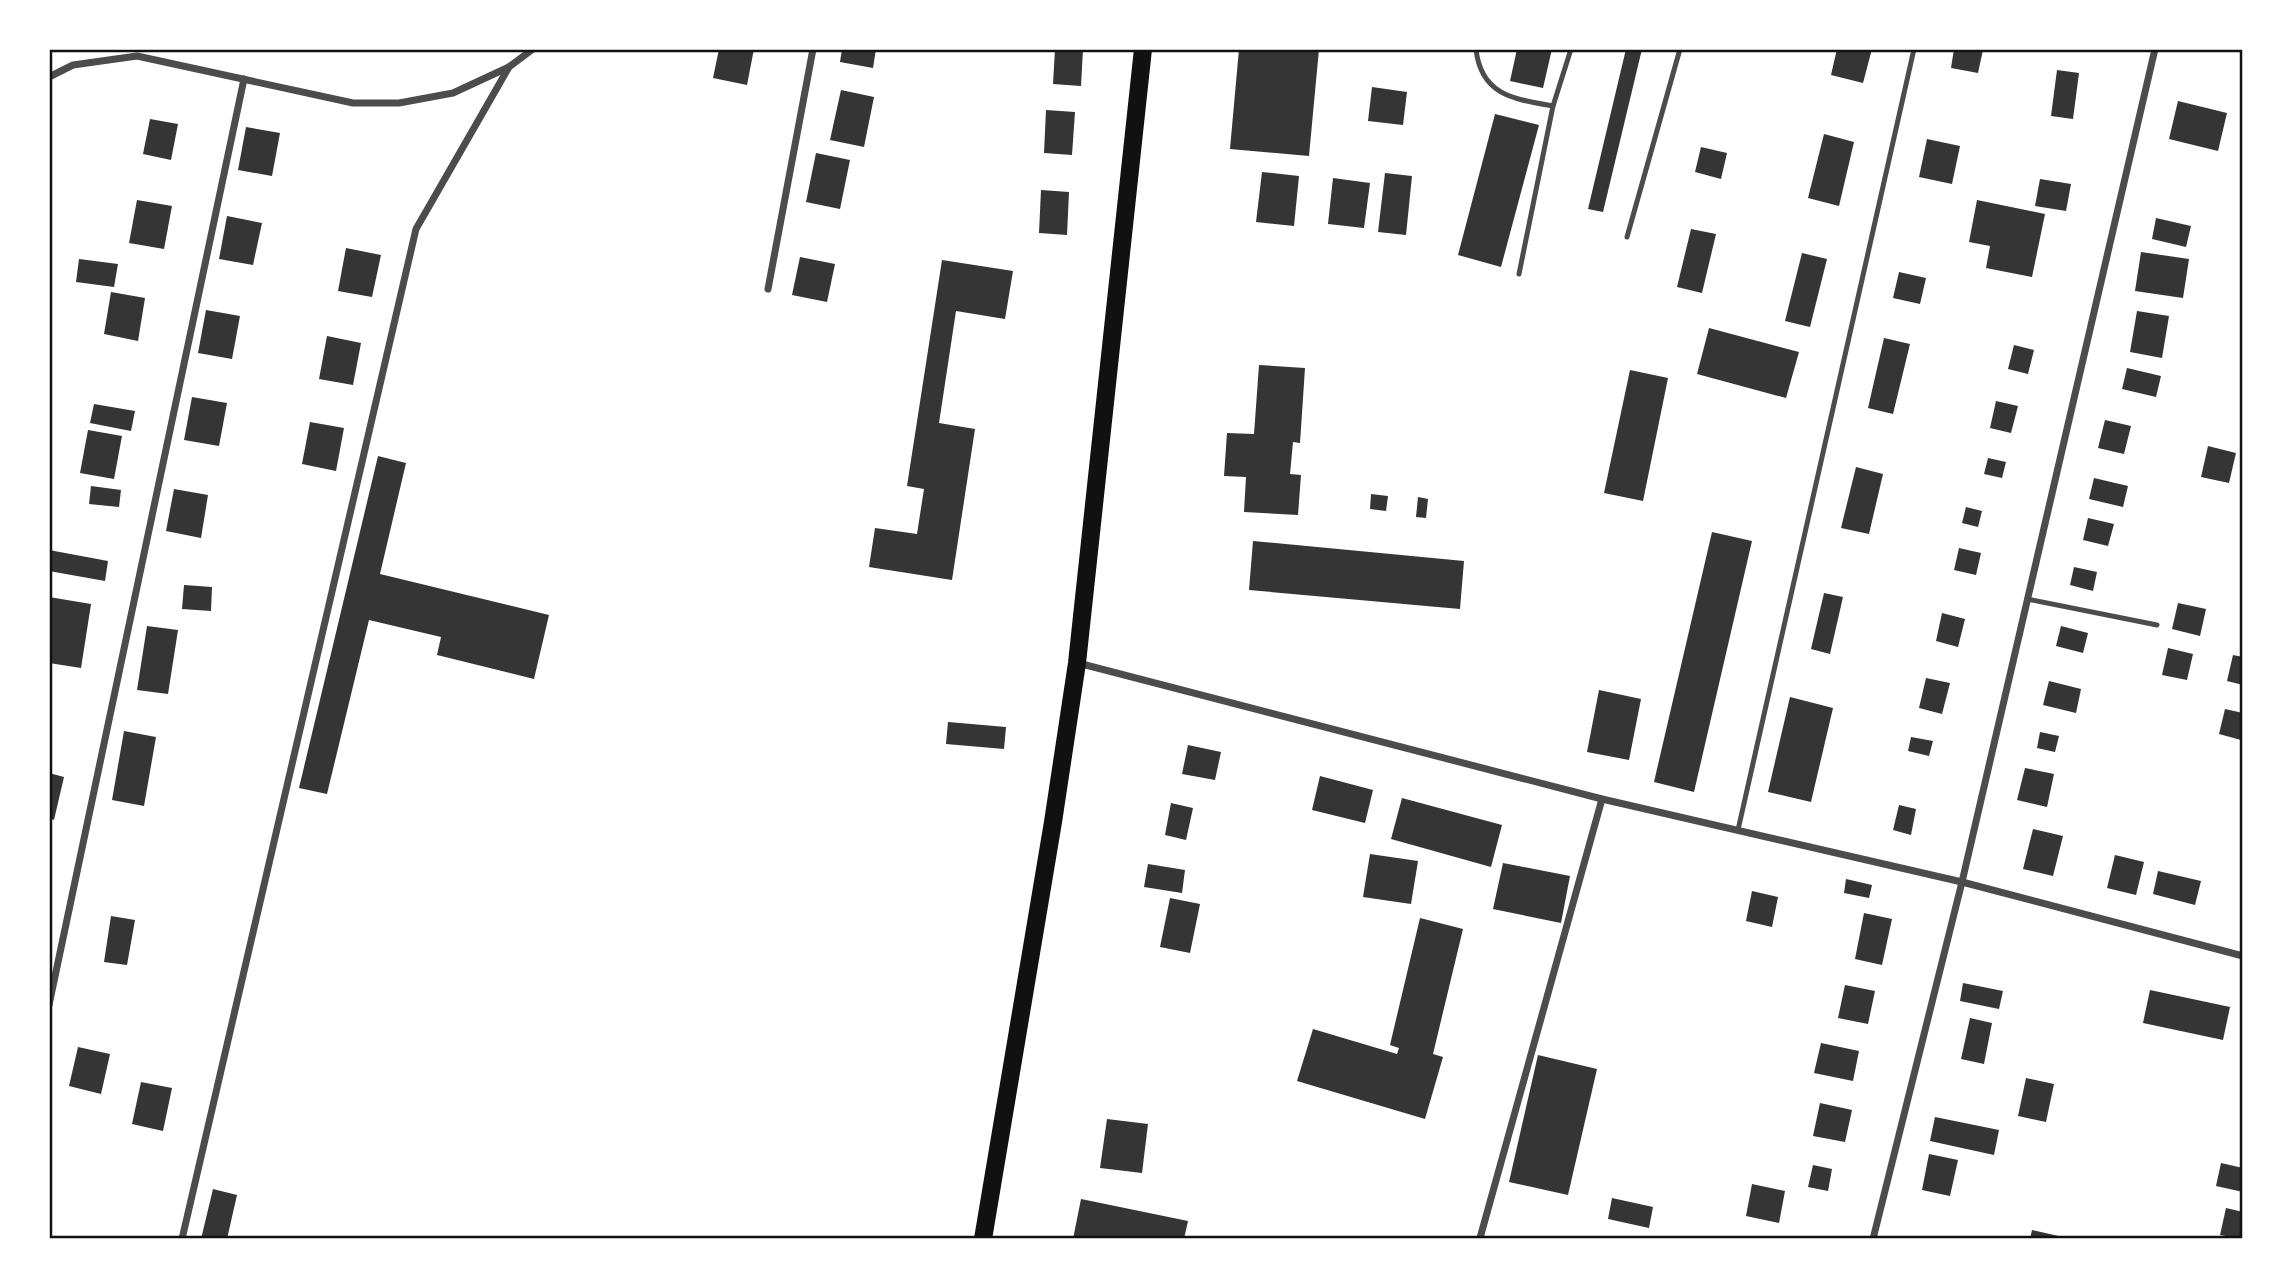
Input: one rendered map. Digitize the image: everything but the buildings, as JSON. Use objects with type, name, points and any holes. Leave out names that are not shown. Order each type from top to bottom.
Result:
[{"type":"main road","points":[[983,1239],[1077,663],[1143,49]]},
{"type":"street","points":[[49,77],[73,65],[137,56],[353,103],[399,103],[453,93],[509,67],[533,49]]},
{"type":"street","points":[[768,289],[813,49]]},
{"type":"street","points":[[1873,1239],[1962,882],[2155,49]]},
{"type":"street","points":[[182,1239],[416,229],[509,67]]},
{"type":"street","points":[[49,1005],[244,79]]},
{"type":"street","points":[[1077,663],[1602,799],[1962,882],[2243,956]]},
{"type":"street","points":[[1480,1238],[1602,799]]},
{"type":"lane","points":[[1476,49],[1480,73],[1503,94],[1553,106]]},
{"type":"lane","points":[[1519,274],[1553,106],[1571,49]]},
{"type":"lane","points":[[1627,237],[1680,49]]},
{"type":"lane","points":[[1738,830],[1914,49]]},
{"type":"lane","points":[[2028,599],[2157,625]]}]
